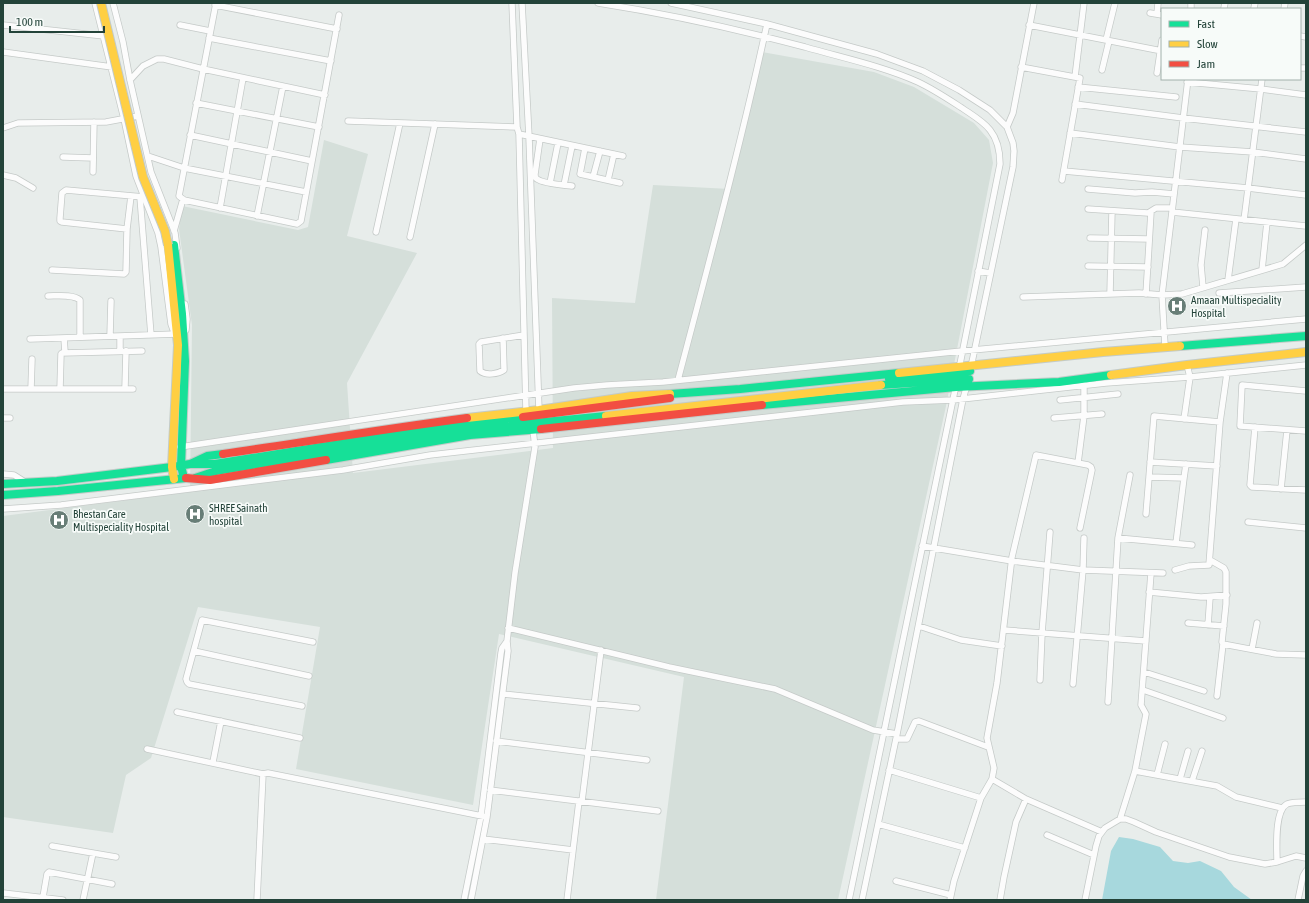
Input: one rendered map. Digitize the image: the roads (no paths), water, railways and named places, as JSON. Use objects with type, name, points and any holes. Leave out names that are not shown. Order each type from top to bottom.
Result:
[{"type":"main road","points":[[101,3],[143,176],[171,245],[181,344],[185,361],[181,466],[184,478]]},
{"type":"main road","points":[[106,3],[149,175],[170,230],[176,334],[181,344],[172,467],[174,479]]},
{"type":"main road","points":[[194,478],[216,471],[471,429],[622,415],[969,375],[1165,346],[1306,336]]},
{"type":"main road","points":[[3,484],[64,480],[190,464],[215,464],[470,423],[535,416],[660,399],[969,375],[1059,382],[1187,365],[1306,352]]},
{"type":"main road","points":[[190,464],[207,456],[414,425],[526,410],[539,410],[632,396],[958,376]]},
{"type":"main road","points":[[3,495],[184,478],[210,480],[470,435],[533,430],[682,413],[958,376]]},
{"type":"street","points":[[30,339],[176,334],[171,324],[158,233],[142,197],[136,176],[112,67],[95,3]]},
{"type":"street","points":[[113,3],[123,42],[151,172],[174,231],[178,251],[187,319],[181,344]]},
{"type":"street","points":[[512,3],[517,127],[519,134],[526,410]]},
{"type":"street","points":[[522,3],[529,137],[539,410]]},
{"type":"street","points":[[598,3],[634,8],[765,36],[875,66],[918,82],[953,102],[984,123],[991,132],[1000,153],[1000,164],[958,376],[849,900]]},
{"type":"street","points":[[671,3],[767,24],[877,54],[923,71],[959,90],[990,110],[1007,127],[1013,143],[1013,167],[963,398],[919,626],[862,900]]},
{"type":"street","points":[[1007,127],[1013,113],[1034,3]]},
{"type":"street","points":[[1075,77],[1084,3]]},
{"type":"street","points":[[1102,70],[1115,3]]},
{"type":"street","points":[[1150,13],[1159,14],[1158,3]]},
{"type":"street","points":[[174,231],[182,199],[179,196],[216,4],[337,29]]},
{"type":"street","points":[[182,199],[297,224],[301,220],[339,15]]},
{"type":"street","points":[[678,380],[724,206],[767,24]]},
{"type":"street","points":[[3,25],[104,36]]},
{"type":"street","points":[[180,25],[210,31]]},
{"type":"street","points":[[1029,25],[1161,51],[1157,73]]},
{"type":"street","points":[[209,38],[331,61]]},
{"type":"street","points":[[3,52],[112,67]]},
{"type":"street","points":[[130,80],[143,66],[157,59],[164,59],[243,78],[325,95]]},
{"type":"street","points":[[1021,67],[1080,78],[1062,180]]},
{"type":"street","points":[[220,208],[243,78]]},
{"type":"street","points":[[1244,220],[1262,80]]},
{"type":"street","points":[[1165,346],[1162,295],[1188,81],[1306,95]]},
{"type":"street","points":[[257,216],[283,86]]},
{"type":"street","points":[[1078,87],[1176,97]]},
{"type":"street","points":[[196,103],[319,127]]},
{"type":"street","points":[[1075,104],[1306,132]]},
{"type":"street","points":[[3,128],[18,123],[94,122],[138,116]]},
{"type":"street","points":[[348,121],[517,127]]},
{"type":"street","points":[[93,172],[94,122]]},
{"type":"street","points":[[376,232],[400,123]]},
{"type":"street","points":[[410,236],[435,124]]},
{"type":"street","points":[[1070,133],[1180,147],[1253,152],[1306,159]]},
{"type":"street","points":[[519,134],[623,156]]},
{"type":"street","points":[[190,135],[312,161]]},
{"type":"street","points":[[540,139],[535,178],[550,183],[572,186]]},
{"type":"street","points":[[550,183],[558,143]]},
{"type":"street","points":[[564,185],[572,146]]},
{"type":"street","points":[[585,148],[580,174],[620,183]]},
{"type":"street","points":[[593,177],[600,152]]},
{"type":"street","points":[[608,180],[614,154]]},
{"type":"street","points":[[148,156],[184,168],[306,192]]},
{"type":"street","points":[[63,157],[93,158]]},
{"type":"street","points":[[1064,171],[1248,188],[1306,195]]},
{"type":"street","points":[[3,175],[16,178],[33,188]]},
{"type":"street","points":[[1088,189],[1135,194],[1157,192],[1174,194]]},
{"type":"street","points":[[127,229],[60,221],[62,193],[66,190],[142,197]]},
{"type":"street","points":[[52,270],[124,274],[126,269],[127,229],[131,196]]},
{"type":"street","points":[[142,197],[151,335]]},
{"type":"street","points":[[1088,209],[1148,213],[1156,208],[1244,220],[1306,226]]},
{"type":"street","points":[[1110,294],[1112,211]]},
{"type":"street","points":[[1146,294],[1151,212]]},
{"type":"street","points":[[1228,280],[1236,219]]},
{"type":"street","points":[[1262,270],[1267,222]]},
{"type":"street","points":[[1203,287],[1201,265],[1205,230]]},
{"type":"street","points":[[1090,238],[1149,239]]},
{"type":"street","points":[[1023,297],[1110,294],[1182,294],[1283,264],[1306,245]]},
{"type":"street","points":[[1088,266],[1148,267]]},
{"type":"street","points":[[523,272],[534,271]]},
{"type":"street","points":[[978,271],[990,273]]},
{"type":"street","points":[[1219,293],[1306,287]]},
{"type":"street","points":[[48,296],[72,297],[80,300],[80,337]]},
{"type":"street","points":[[110,336],[111,301]]},
{"type":"street","points":[[173,448],[526,394],[600,385],[678,380],[962,351],[1306,319]]},
{"type":"street","points":[[503,338],[504,370],[502,372],[485,375],[480,371],[479,344],[481,342],[503,338],[524,335]]},
{"type":"street","points":[[120,336],[123,351],[125,388]]},
{"type":"street","points":[[60,389],[61,354],[64,352],[64,338]]},
{"type":"street","points":[[64,352],[142,351]]},
{"type":"street","points":[[30,389],[32,359]]},
{"type":"street","points":[[1184,419],[1190,376],[1187,365]]},
{"type":"street","points":[[3,509],[61,505],[193,489],[343,470],[430,455],[903,402],[953,400],[1084,385],[1306,365]]},
{"type":"street","points":[[1175,570],[1189,566],[1209,566],[1220,422],[1227,373]]},
{"type":"street","points":[[1078,463],[1084,416],[1084,385]]},
{"type":"street","points":[[1306,391],[1242,385],[1240,426],[1306,431]]},
{"type":"street","points":[[3,389],[133,388]]},
{"type":"street","points":[[1060,400],[1118,394]]},
{"type":"street","points":[[1054,418],[1102,414]]},
{"type":"street","points":[[1146,514],[1154,416],[1220,422]]},
{"type":"street","points":[[3,418],[10,418]]},
{"type":"street","points":[[1255,427],[1250,485],[1252,487],[1306,490]]},
{"type":"street","points":[[464,900],[490,790],[508,650],[508,628],[534,443],[533,430]]},
{"type":"street","points":[[1281,489],[1287,430]]},
{"type":"street","points":[[896,881],[950,897],[981,798],[992,779],[994,762],[988,747],[987,738],[997,683],[1012,561],[1036,455],[1088,465],[1091,467],[1092,470],[1080,528]]},
{"type":"street","points":[[1150,462],[1217,466]]},
{"type":"street","points":[[1176,543],[1186,464]]},
{"type":"street","points":[[3,474],[14,475],[26,483]]},
{"type":"street","points":[[1108,702],[1118,538],[1130,475]]},
{"type":"street","points":[[1149,477],[1184,478]]},
{"type":"street","points":[[1248,522],[1306,528]]},
{"type":"street","points":[[1040,680],[1050,532]]},
{"type":"street","points":[[1073,684],[1084,538]]},
{"type":"street","points":[[1118,538],[1192,545]]},
{"type":"street","points":[[922,546],[1012,561],[1082,570],[1164,573]]},
{"type":"street","points":[[1210,560],[1224,568],[1226,572],[1227,595],[1217,696]]},
{"type":"street","points":[[1120,820],[1135,771],[1146,714],[1141,705],[1151,572]]},
{"type":"street","points":[[1149,592],[1201,597],[1227,595]]},
{"type":"street","points":[[1208,624],[1210,597]]},
{"type":"street","points":[[302,706],[189,684],[186,679],[202,620],[313,642]]},
{"type":"street","points":[[1188,623],[1224,626]]},
{"type":"street","points":[[1252,650],[1257,623]]},
{"type":"street","points":[[919,626],[961,640],[1002,646]]},
{"type":"street","points":[[508,628],[669,667],[775,689],[873,730],[907,739],[915,722],[919,721],[988,747]]},
{"type":"street","points":[[1004,630],[1146,641]]},
{"type":"street","points":[[471,900],[483,839],[484,816],[501,653],[502,648],[507,642]]},
{"type":"street","points":[[1223,644],[1276,654],[1306,655]]},
{"type":"street","points":[[567,900],[601,650]]},
{"type":"street","points":[[194,651],[309,676]]},
{"type":"street","points":[[1144,672],[1204,691]]},
{"type":"street","points":[[1143,690],[1224,718]]},
{"type":"street","points":[[503,694],[637,708]]},
{"type":"street","points":[[177,712],[300,738]]},
{"type":"street","points":[[213,762],[221,721]]},
{"type":"street","points":[[496,741],[647,760]]},
{"type":"street","points":[[1157,775],[1165,744]]},
{"type":"street","points":[[147,749],[263,774],[268,773],[359,790],[408,802],[484,816]]},
{"type":"street","points":[[1180,779],[1188,751]]},
{"type":"street","points":[[1192,781],[1202,751]]},
{"type":"street","points":[[889,770],[981,798]]},
{"type":"street","points":[[1135,771],[1217,786],[1236,797],[1282,808]]},
{"type":"street","points":[[257,900],[263,774]]},
{"type":"street","points":[[992,779],[1026,799],[1102,832]]},
{"type":"street","points":[[490,790],[658,811]]},
{"type":"street","points":[[1000,900],[1016,822],[1026,799]]},
{"type":"street","points":[[1277,862],[1277,827],[1282,808],[1287,804],[1306,802]]},
{"type":"street","points":[[1085,900],[1099,836],[1108,826],[1120,820],[1126,819],[1156,832],[1230,857],[1265,864],[1296,856],[1303,856],[1306,858]]},
{"type":"street","points":[[878,824],[965,848]]},
{"type":"street","points":[[1047,835],[1094,855]]},
{"type":"street","points":[[483,839],[573,850]]},
{"type":"street","points":[[52,846],[116,857]]},
{"type":"street","points":[[83,900],[92,853]]},
{"type":"street","points":[[1298,900],[1303,876],[1306,871]]},
{"type":"street","points":[[43,897],[47,874],[49,872],[112,884]]},
{"type":"street","points":[[3,893],[63,900]]},
{"type":"water","points":[[1119,837],[1133,839],[1160,847],[1173,861],[1188,863],[1200,861],[1221,871],[1234,887],[1252,900],[1102,900],[1111,851]]},
{"type":"place","name":"Amaan Multispeciality Hospital","points":[[1177,306]]},
{"type":"place","name":"SHREE Sainath hospital","points":[[195,514]]},
{"type":"place","name":"Bhestan Care Multispeciality Hospital","points":[[59,520]]}]
